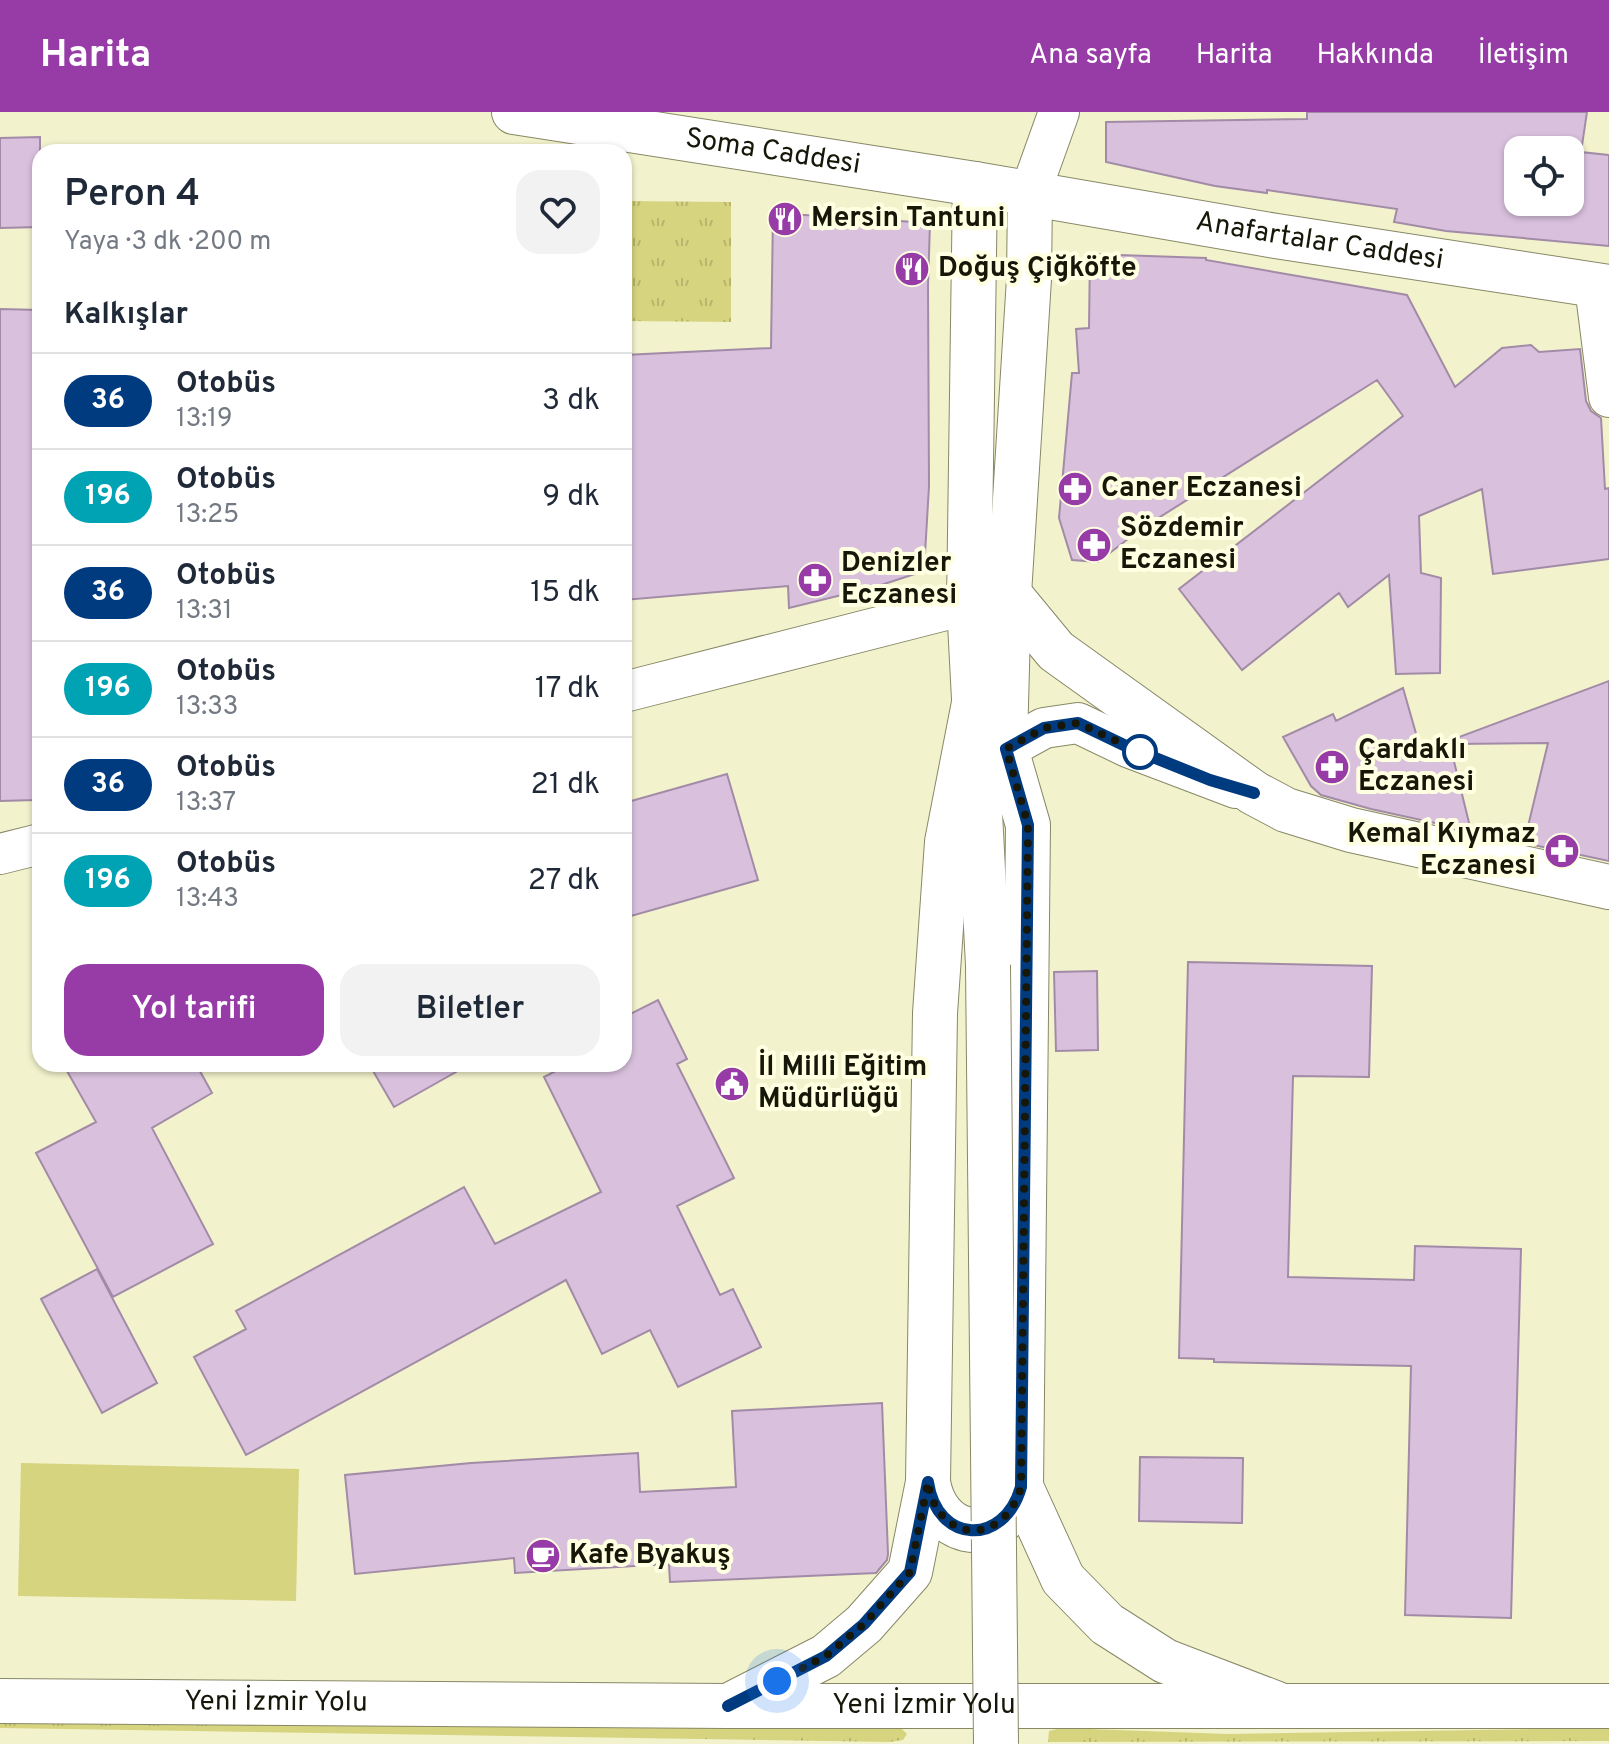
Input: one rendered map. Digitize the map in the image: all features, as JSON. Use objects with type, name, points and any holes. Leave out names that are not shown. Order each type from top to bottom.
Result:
[{"type":"main road","name":"Soma Caddesi","points":[[514,112],[1030,193]]},
{"type":"main road","points":[[975,184],[989,599],[1006,749],[1028,825],[1021,1487],[1017,1502],[1008,1516],[996,1525],[980,1530],[965,1529],[950,1523],[938,1512],[930,1498],[928,1482],[935,1013],[947,842],[974,703],[989,599],[1029,279],[1030,193]]},
{"type":"main road","name":"Anafartalar Caddesi","points":[[1030,193],[1276,236],[1602,286]]},
{"type":"main road","points":[[989,599],[1254,793],[1286,810],[1351,830],[1609,887]]},
{"type":"main road","points":[[974,703],[988,965],[996,1744]]},
{"type":"main road","points":[[988,965],[1006,749]]},
{"type":"main road","points":[[728,1706],[826,1656],[864,1624],[910,1572],[928,1482]]},
{"type":"main road","points":[[1021,1487],[1063,1579],[1107,1624],[1165,1661],[1283,1706]]},
{"type":"main road","name":"Yeni İzmir Yolu","points":[[0,1701],[728,1706],[1609,1706]]},
{"type":"street","points":[[1030,193],[1059,112]]},
{"type":"street","points":[[1602,286],[1609,397]]},
{"type":"street","points":[[632,690],[989,599]]},
{"type":"street","points":[[1006,749],[1044,728],[1078,723],[1210,780],[1254,793]]},
{"type":"street","points":[[0,854],[32,846]]},
{"type":"green space","points":[[632,201],[731,202],[731,322],[632,321]]},
{"type":"green space","points":[[21,1463],[299,1469],[296,1601],[18,1596]]},
{"type":"green space","points":[[0,1711],[891,1728],[902,1729],[907,1734],[903,1740],[890,1742],[0,1728]]},
{"type":"green space","points":[[1061,1728],[1228,1734],[1609,1728],[1609,1741],[1048,1742],[1049,1731]]},
{"type":"building","points":[[1307,112],[1587,112],[1583,136],[1504,136],[1504,216],[1584,216],[1584,152],[1609,155],[1609,246],[1446,231],[1394,222],[1397,209],[1267,190],[1267,193],[1215,186],[1106,162],[1106,122],[1307,119]]},
{"type":"building","points":[[40,137],[40,144],[32,144],[32,227],[0,228],[0,138]]},
{"type":"building","points":[[773,213],[930,223],[929,486],[924,571],[789,608],[788,586],[632,599],[632,355],[771,348]]},
{"type":"building","points":[[1090,254],[1206,258],[1407,295],[1455,387],[1502,348],[1531,345],[1539,352],[1580,349],[1586,401],[1591,411],[1601,418],[1605,489],[1609,488],[1609,559],[1493,574],[1482,489],[1419,516],[1421,573],[1441,578],[1440,673],[1396,674],[1389,575],[1348,607],[1339,593],[1242,670],[1179,589],[1403,416],[1377,380],[1141,529],[1098,562],[1072,560],[1059,518],[1072,373],[1079,373],[1076,329],[1089,328]]},
{"type":"building","points":[[0,309],[32,310],[32,800],[0,801]]},
{"type":"building","points":[[1609,681],[1609,861],[1524,843],[1548,743],[1452,744],[1451,740]]},
{"type":"building","points":[[1403,688],[1421,751],[1449,741],[1471,831],[1321,795],[1311,786],[1283,737],[1333,714],[1336,721]]},
{"type":"building","points":[[727,774],[758,880],[632,916],[632,801]]},
{"type":"building","points":[[1188,962],[1372,966],[1369,1077],[1293,1076],[1288,1277],[1414,1280],[1415,1246],[1521,1249],[1511,1618],[1405,1615],[1411,1366],[1214,1362],[1214,1359],[1179,1358]]},
{"type":"building","points":[[1097,971],[1098,1050],[1056,1051],[1054,972]]},
{"type":"building","points":[[658,1000],[687,1059],[677,1064],[734,1178],[677,1206],[720,1295],[733,1289],[761,1347],[678,1387],[650,1330],[602,1354],[566,1280],[246,1455],[194,1357],[246,1329],[236,1311],[464,1187],[495,1244],[601,1192],[544,1077],[554,1072],[632,1072],[632,1013]]},
{"type":"building","points":[[68,1072],[200,1072],[212,1093],[152,1128],[213,1244],[113,1297],[36,1153],[96,1122]]},
{"type":"building","points":[[374,1072],[456,1072],[394,1107]]},
{"type":"building","points":[[97,1269],[157,1383],[102,1413],[41,1299]]},
{"type":"building","points":[[882,1403],[888,1554],[876,1573],[670,1582],[669,1564],[515,1573],[514,1558],[355,1574],[345,1475],[471,1463],[638,1453],[640,1492],[736,1487],[732,1411]]},
{"type":"building","points":[[1140,1457],[1243,1458],[1242,1523],[1139,1521]]},
{"type":"bus line","name":"36","points":[[728,1706],[826,1656],[864,1624],[910,1572],[928,1482],[930,1498],[938,1512],[950,1523],[965,1529],[980,1530],[996,1525],[1008,1516],[1017,1502],[1021,1487],[1028,825],[1006,749],[1044,728],[1078,723],[1210,780],[1254,793]]},
{"type":"place","name":"Mersin Tantuni","points":[[785,219]]},
{"type":"place","name":"Doğuş Çiğköfte","points":[[912,269]]},
{"type":"place","name":"Caner Eczanesi","points":[[1075,489]]},
{"type":"place","name":"Sözdemir Eczanesi","points":[[1094,545]]},
{"type":"place","name":"Denizler Eczanesi","points":[[815,580]]},
{"type":"place","name":"Çardaklı Eczanesi","points":[[1332,767]]},
{"type":"place","name":"Kemal Kıymaz Eczanesi","points":[[1562,851]]},
{"type":"place","name":"İl Milli Eğitim Müdürlüğü","points":[[732,1084]]},
{"type":"place","name":"Kafe Byakuş","points":[[543,1556]]},
{"type":"route","points":[[777,1681],[826,1656],[864,1624],[910,1572],[928,1482],[930,1498],[938,1512],[950,1523],[965,1529],[980,1530],[996,1525],[1008,1516],[1017,1502],[1021,1487],[1028,825],[1006,749],[1044,728],[1078,723],[1140,752]]}]
